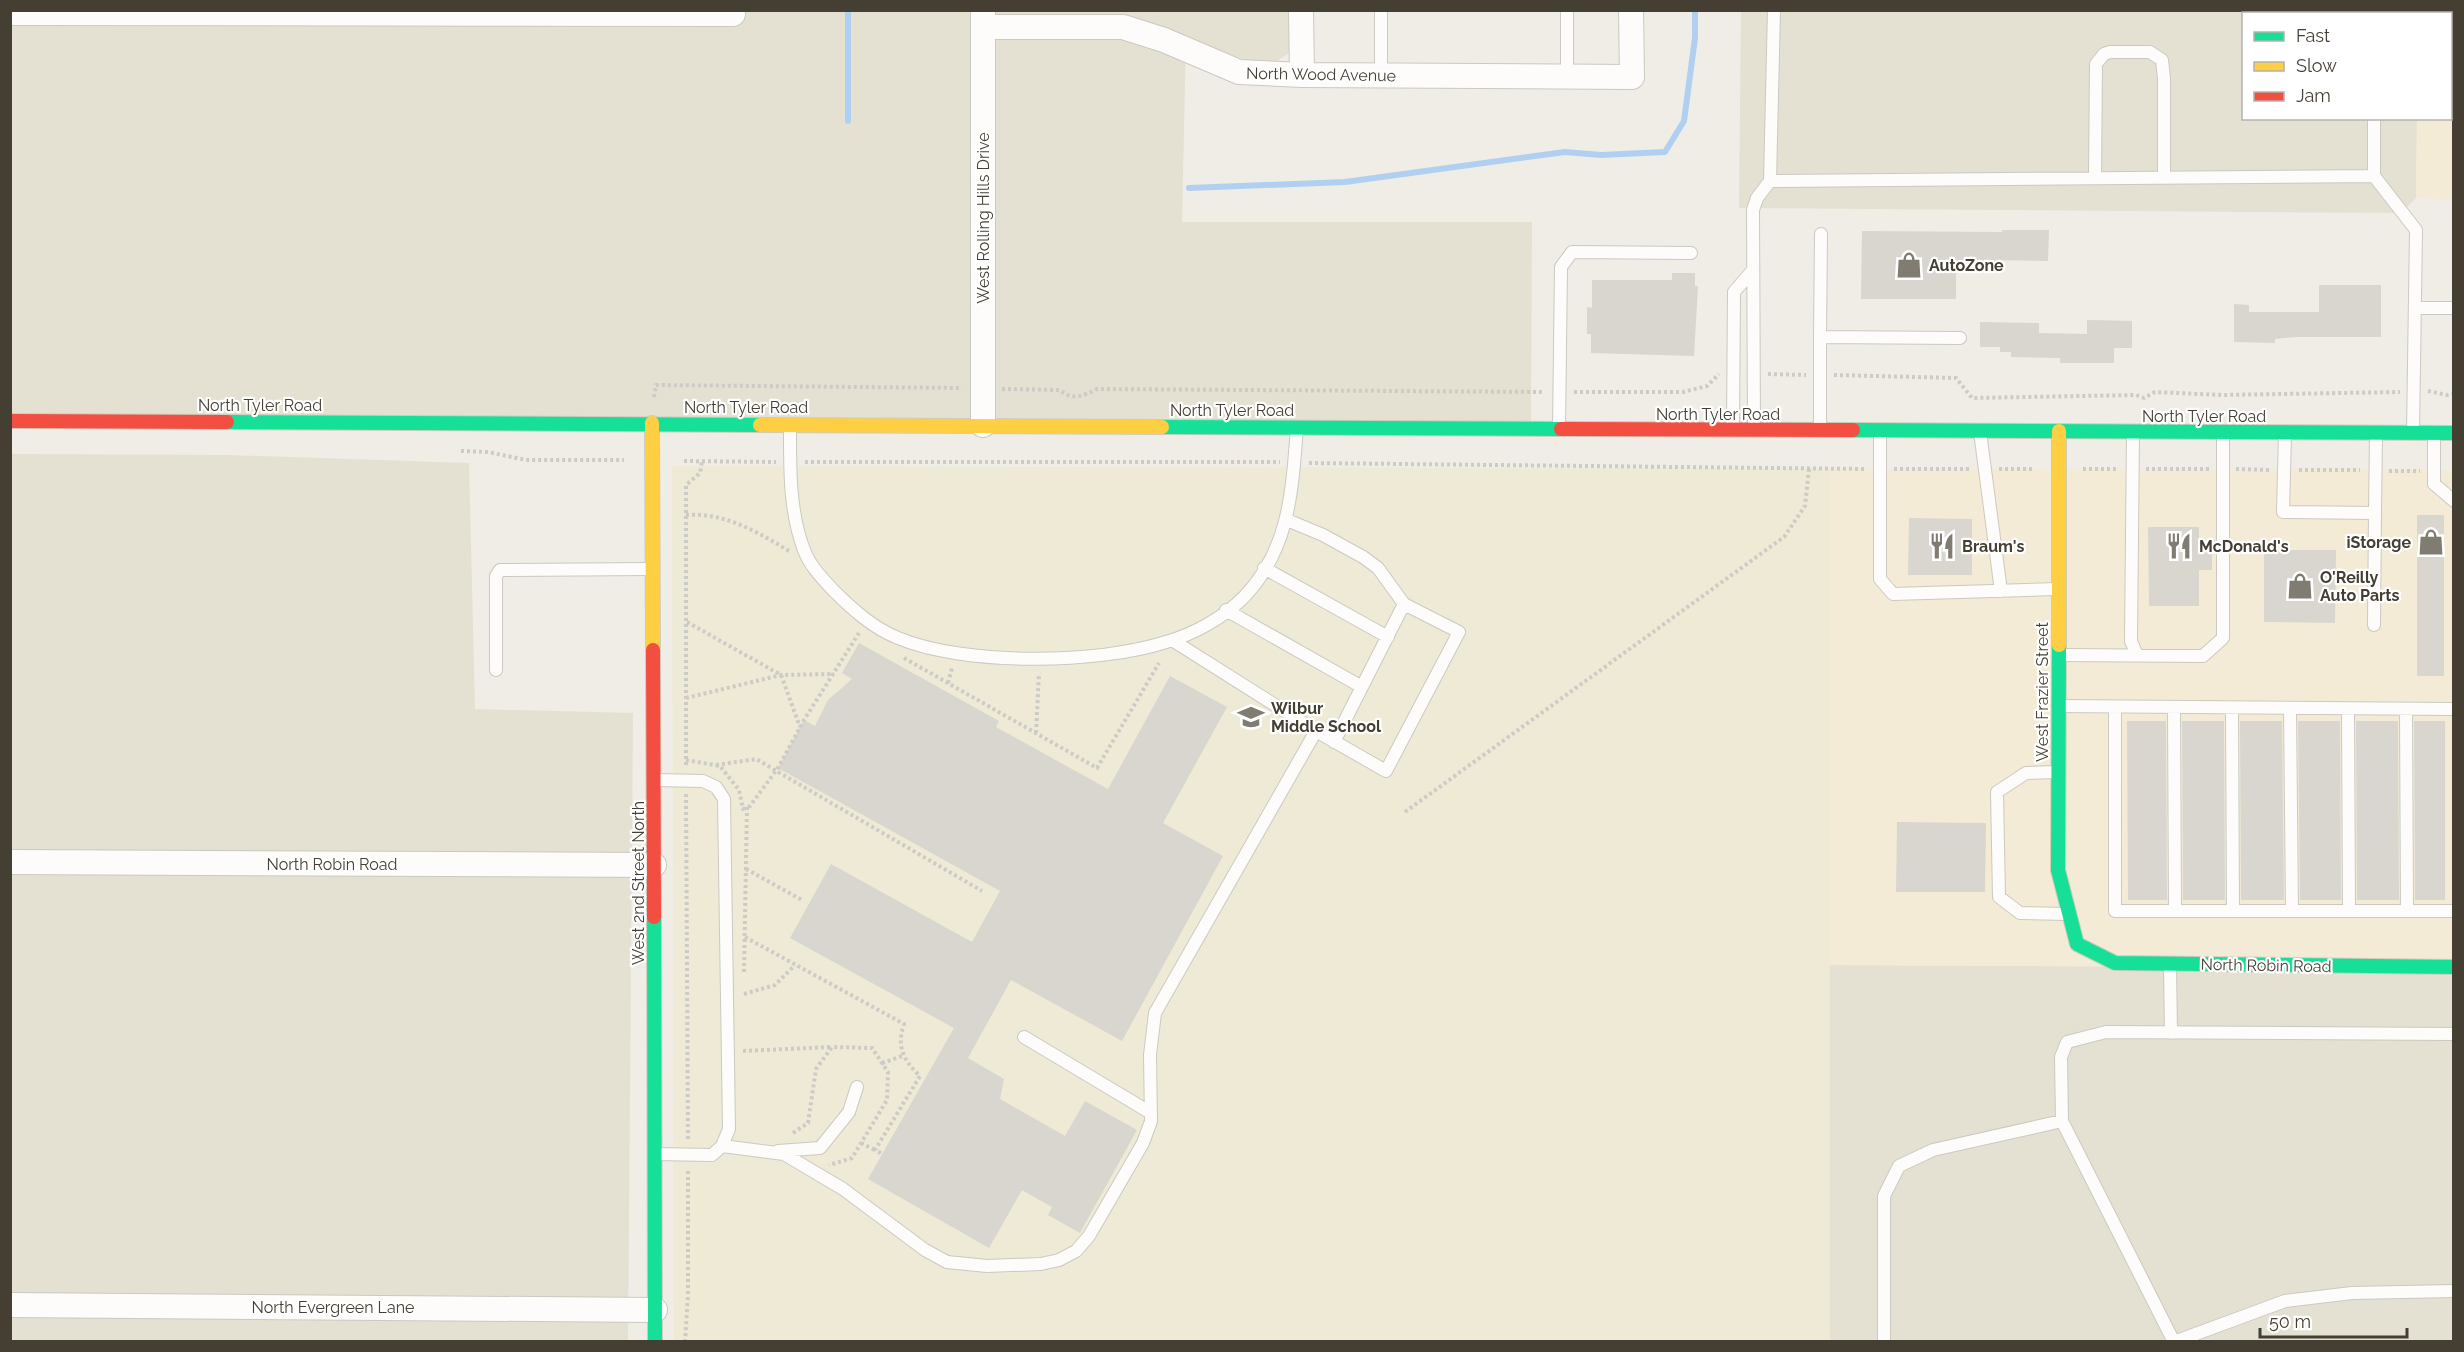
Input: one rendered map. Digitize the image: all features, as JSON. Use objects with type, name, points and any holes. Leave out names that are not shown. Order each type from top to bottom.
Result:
[{"type":"main road","name":"North Tyler Road","points":[[10,421],[2454,433]]},
{"type":"main road","name":"West 2nd Street North","points":[[652,423],[655,1341]]},
{"type":"main road","name":"West Frazier Street","points":[[2059,431],[2058,870],[2077,944],[2082,947]]},
{"type":"main road","name":"North Robin Road","points":[[2082,947],[2115,963],[2454,967]]},
{"type":"street","points":[[1301,10],[1302,75]]},
{"type":"street","name":"North Wood Avenue","points":[[983,19],[1123,27],[1164,40],[1239,72],[1302,75],[1632,77],[1631,10]]},
{"type":"street","points":[[10,13],[733,14]]},
{"type":"street","name":"West Rolling Hills Drive","points":[[983,19],[983,424]]},
{"type":"street","name":"North Robin Road","points":[[10,862],[654,865]]},
{"type":"street","name":"North Evergreen Lane","points":[[10,1305],[655,1310]]},
{"type":"lane","points":[[1381,10],[1381,76]]},
{"type":"lane","points":[[1567,10],[1567,77]]},
{"type":"lane","points":[[1754,430],[1753,210],[1757,198],[1770,181],[1774,10]]},
{"type":"lane","points":[[2095,178],[2096,64],[2104,54],[2110,52],[2150,52],[2162,60],[2164,178]]},
{"type":"lane","points":[[2374,120],[2374,176],[2416,230],[2413,433]]},
{"type":"lane","points":[[1770,181],[2374,176]]},
{"type":"lane","points":[[1820,431],[1821,234]]},
{"type":"lane","points":[[1558,429],[1561,267],[1572,252],[1691,253]]},
{"type":"lane","points":[[1733,430],[1734,292],[1753,270]]},
{"type":"lane","points":[[2415,308],[2454,308]]},
{"type":"lane","points":[[1820,337],[1960,338]]},
{"type":"lane","points":[[790,424],[791,496],[804,551],[817,574],[855,612],[898,638],[947,651],[992,657],[1058,659],[1125,651],[1172,640],[1204,627],[1244,597],[1264,568],[1287,520],[1297,427]]},
{"type":"lane","points":[[1880,431],[1880,579],[1893,594],[2059,589]]},
{"type":"lane","points":[[1980,431],[2001,591]]},
{"type":"lane","points":[[2133,432],[2131,641],[2137,655]]},
{"type":"lane","points":[[2059,655],[2204,656],[2223,638],[2223,432]]},
{"type":"lane","points":[[2284,432],[2283,512],[2375,513]]},
{"type":"lane","points":[[2374,625],[2376,433]]},
{"type":"lane","points":[[2434,433],[2434,484],[2454,501]]},
{"type":"lane","points":[[1172,640],[1316,731],[1386,771],[1459,632],[1404,604],[1378,568],[1363,557],[1323,535],[1287,520]]},
{"type":"lane","points":[[1264,568],[1388,637]]},
{"type":"lane","points":[[496,670],[496,576],[500,570],[653,569]]},
{"type":"lane","points":[[1334,742],[1404,604]]},
{"type":"lane","points":[[1226,610],[1362,687]]},
{"type":"lane","points":[[2058,706],[2454,709]]},
{"type":"lane","points":[[2115,707],[2115,911],[2454,911]]},
{"type":"lane","points":[[2174,707],[2175,911]]},
{"type":"lane","points":[[2232,708],[2233,911]]},
{"type":"lane","points":[[2290,708],[2292,911]]},
{"type":"lane","points":[[2348,708],[2349,911]]},
{"type":"lane","points":[[2406,709],[2407,911]]},
{"type":"lane","points":[[773,1151],[805,1165],[843,1189],[925,1250],[947,1262],[987,1266],[1041,1264],[1059,1260],[1076,1251],[1089,1236],[1143,1143],[1151,1113],[1150,1055],[1155,1013],[1316,731]]},
{"type":"lane","points":[[2058,772],[2026,773],[1997,792],[1999,897],[2020,913],[2069,914]]},
{"type":"lane","points":[[654,780],[703,781],[716,787],[724,799],[729,1129],[722,1146],[712,1155],[655,1154]]},
{"type":"lane","points":[[2170,964],[2172,1033]]},
{"type":"lane","points":[[2454,1034],[2106,1032],[2067,1042],[2061,1057],[2062,1121],[2174,1341],[2285,1301],[2352,1293],[2454,1291]]},
{"type":"lane","points":[[1024,1037],[1151,1113]]},
{"type":"lane","points":[[722,1146],[773,1151],[820,1148],[849,1112],[857,1087]]},
{"type":"lane","points":[[1884,1341],[1884,1196],[1899,1166],[1933,1150],[2062,1121]]},
{"type":"path","points":[[644,397],[656,397],[656,385],[1060,390],[1067,396],[1082,397],[1097,389],[1683,392],[1707,386],[1718,374],[1733,374]]},
{"type":"path","points":[[1755,374],[1956,378],[1972,398],[2136,395],[2144,398],[2155,392],[2323,394],[2436,391],[2447,396],[2454,394]]},
{"type":"path","points":[[684,461],[2434,471]]},
{"type":"path","points":[[685,1341],[688,1296],[686,485],[700,473],[702,461]]},
{"type":"path","points":[[1405,812],[1784,537],[1805,506],[1809,469]]},
{"type":"path","points":[[687,622],[781,675],[800,728]]},
{"type":"path","points":[[744,1005],[747,807],[776,771],[859,633]]},
{"type":"path","points":[[948,683],[954,661]]},
{"type":"path","points":[[1036,733],[1039,673]]},
{"type":"path","points":[[686,698],[781,675],[834,674]]},
{"type":"path","points":[[686,760],[716,765],[756,759],[982,891]]},
{"type":"path","points":[[716,765],[732,778],[739,790],[743,809],[747,807]]},
{"type":"path","points":[[746,869],[802,900]]},
{"type":"path","points":[[745,937],[904,1024],[900,1035],[902,1056],[920,1076],[875,1150]]},
{"type":"path","points":[[744,994],[775,985],[795,965]]},
{"type":"path","points":[[743,1040],[743,1062]]},
{"type":"path","points":[[743,1051],[831,1047],[872,1048],[888,1072],[887,1100],[852,1158],[828,1165],[805,1165]]},
{"type":"path","points":[[790,1134],[808,1124],[816,1069],[831,1047]]},
{"type":"path","points":[[882,1064],[902,1056]]},
{"type":"path","points":[[861,1143],[882,1154]]},
{"type":"shaded area","points":[[11,11],[1289,11],[1289,53],[1276,62],[1247,60],[1213,49],[1186,35],[1182,222],[1532,222],[1531,429],[11,422]]},
{"type":"shaded area","points":[[1741,11],[2417,11],[2242,12],[2242,120],[2417,120],[2416,198],[2401,213],[1739,208]]},
{"type":"shaded area","points":[[2453,11],[2453,200],[2416,198],[2417,120],[2452,120],[2452,12],[2417,12]]},
{"type":"shaded area","points":[[11,454],[228,455],[469,463],[475,709],[633,713],[628,1341],[11,1342]]},
{"type":"shaded area","name":"Wilbur Middle School","points":[[672,466],[1830,469],[1830,1341],[674,1341]]},
{"type":"shaded area","points":[[1830,469],[2453,470],[2453,968],[1830,965]]},
{"type":"shaded area","points":[[1830,965],[2453,968],[2453,1341],[1830,1341]]},
{"type":"building","name":"AutoZone","points":[[2002,230],[2049,230],[2048,261],[1996,260],[1996,271],[1956,272],[1956,299],[1861,299],[1862,231],[2002,232]]},
{"type":"building","points":[[1672,273],[1695,273],[1695,286],[1698,286],[1694,356],[1591,353],[1591,334],[1587,334],[1587,307],[1592,308],[1592,280],[1672,280]]},
{"type":"building","points":[[2319,285],[2381,285],[2381,337],[2297,337],[2275,339],[2275,343],[2234,342],[2234,304],[2249,305],[2249,312],[2319,312]]},
{"type":"building","points":[[2087,320],[2132,321],[2132,348],[2114,348],[2114,363],[2060,363],[2060,358],[2011,357],[2011,352],[2000,352],[2000,347],[1980,347],[1980,322],[2039,323],[2039,333],[2087,334]]},
{"type":"building","points":[[2417,515],[2444,515],[2444,676],[2417,676]]},
{"type":"building","points":[[1909,518],[1972,519],[1972,575],[1908,575]]},
{"type":"building","points":[[2148,527],[2199,527],[2199,546],[2212,546],[2212,570],[2199,570],[2199,606],[2149,606]]},
{"type":"building","name":"O'Reilly Auto Parts","points":[[2264,550],[2336,550],[2335,623],[2264,622]]},
{"type":"building","points":[[859,643],[999,721],[996,727],[1108,789],[1170,676],[1227,707],[1163,823],[1223,856],[1122,1041],[1011,980],[968,1058],[1004,1079],[1000,1099],[1065,1136],[1085,1101],[1137,1130],[1080,1233],[1048,1215],[1052,1207],[1022,1190],[989,1248],[868,1179],[954,1028],[790,938],[831,864],[972,942],[1000,891],[778,768],[804,720],[815,726],[828,700],[852,679],[842,673]]},
{"type":"building","points":[[2127,721],[2166,721],[2167,900],[2128,900]]},
{"type":"building","points":[[2182,721],[2224,721],[2225,900],[2183,900]]},
{"type":"building","points":[[2240,721],[2282,721],[2284,900],[2241,900]]},
{"type":"building","points":[[2298,721],[2340,721],[2341,900],[2300,900]]},
{"type":"building","points":[[2356,721],[2398,721],[2399,900],[2357,900]]},
{"type":"building","points":[[2414,721],[2445,721],[2445,900],[2415,900]]},
{"type":"building","points":[[1897,822],[1986,823],[1985,892],[1896,892]]},
{"type":"waterway","points":[[848,10],[848,121]]},
{"type":"waterway","points":[[1189,188],[1345,182],[1565,152],[1601,155],[1665,152],[1684,121],[1695,38],[1695,10]]},
{"type":"traffic: fast","points":[[227,422],[760,425]]},
{"type":"traffic: fast","points":[[1162,427],[1561,429]]},
{"type":"traffic: fast","points":[[1853,430],[2454,433]]},
{"type":"traffic: fast","points":[[2059,645],[2058,870],[2077,944],[2115,963],[2454,967]]},
{"type":"traffic: fast","points":[[654,917],[655,1342]]},
{"type":"traffic: slow","points":[[652,423],[653,650]]},
{"type":"traffic: slow","points":[[760,425],[1162,427]]},
{"type":"traffic: slow","points":[[2059,431],[2059,645]]},
{"type":"traffic: jam","points":[[10,421],[227,422]]},
{"type":"traffic: jam","points":[[1561,429],[1853,430]]},
{"type":"traffic: jam","points":[[653,650],[654,917]]},
{"type":"place","name":"AutoZone","points":[[1909,265]]},
{"type":"place","name":"iStorage","points":[[2431,542]]},
{"type":"place","name":"Braum's","points":[[1942,546]]},
{"type":"place","name":"McDonald's","points":[[2179,546]]},
{"type":"place","name":"O'Reilly Auto Parts","points":[[2300,586]]},
{"type":"place","name":"Wilbur Middle School","points":[[1251,717]]}]
